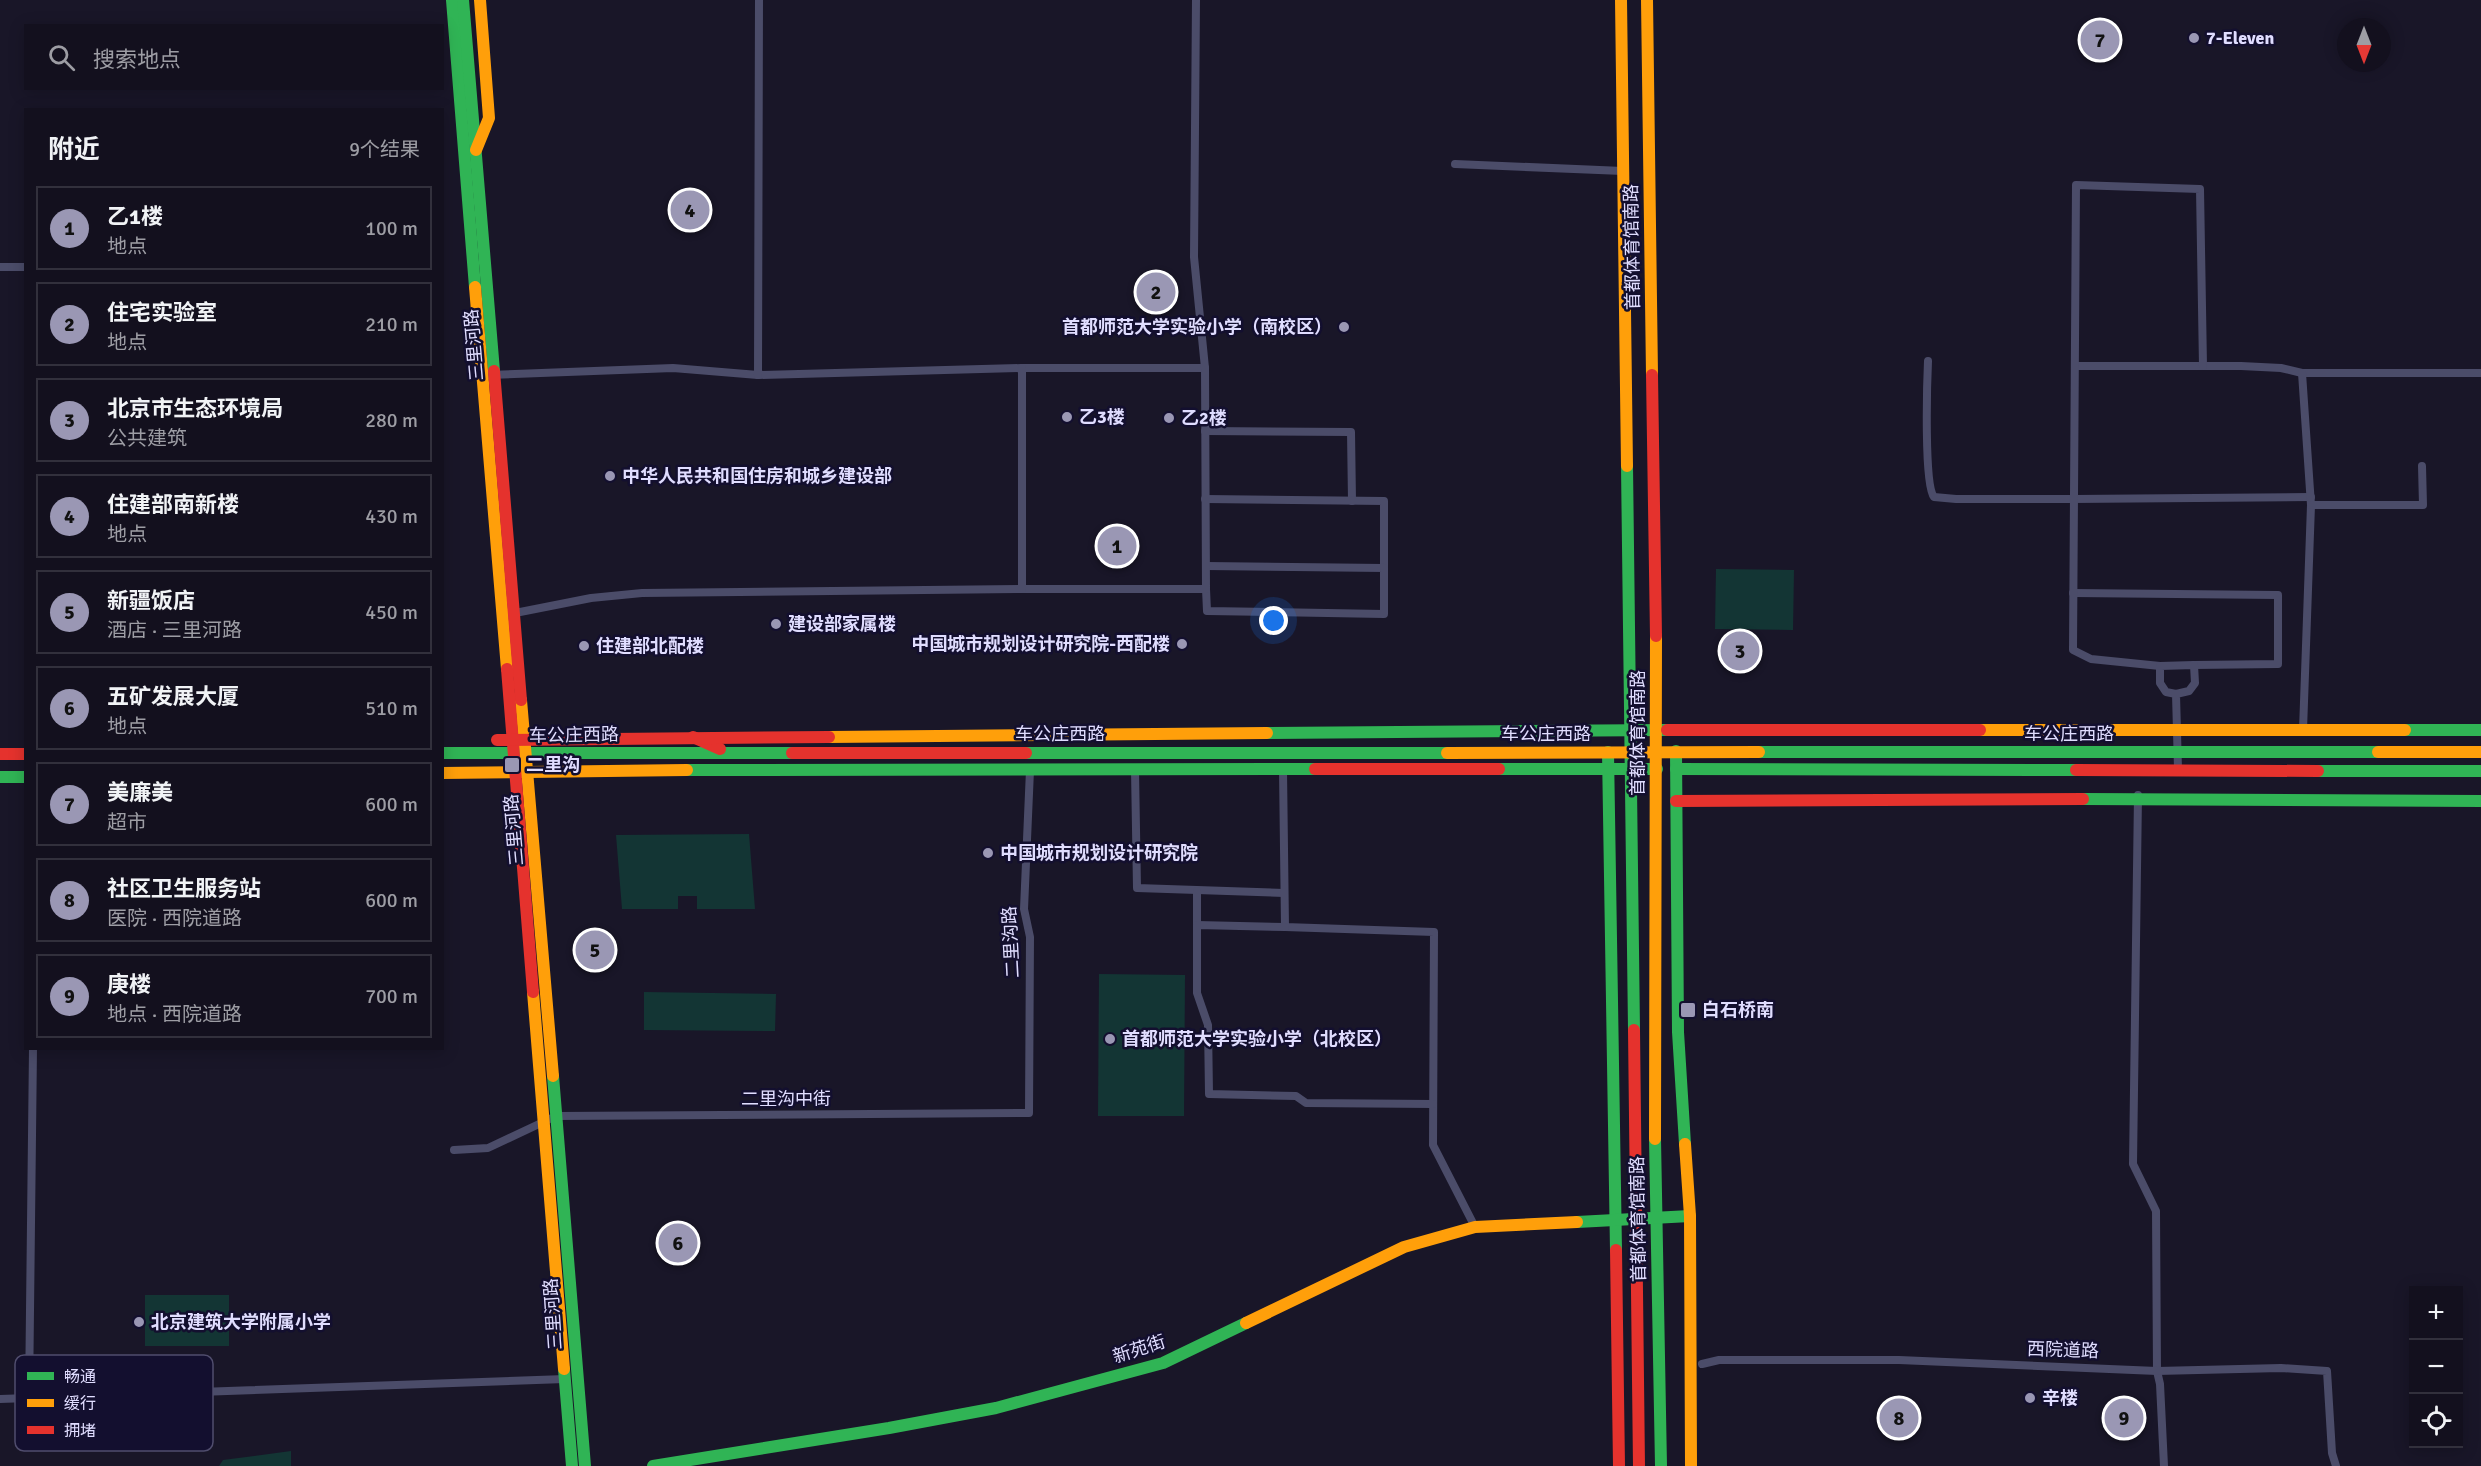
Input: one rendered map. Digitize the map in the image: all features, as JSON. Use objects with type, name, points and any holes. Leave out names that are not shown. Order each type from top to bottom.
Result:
[{"type":"main road","name":"三里河路","points":[[452,0],[495,375]]},
{"type":"main road","name":"三里河路","points":[[463,0],[495,375],[508,614],[521,772],[520,821],[585,1466]]},
{"type":"main road","name":"三里河路","points":[[475,154],[489,118],[480,0]]},
{"type":"main road","name":"首都体育馆南路","points":[[1621,0],[1639,1466]]},
{"type":"main road","name":"首都体育馆南路","points":[[1647,0],[1657,730],[1655,1218],[1661,1466]]},
{"type":"main road","points":[[497,740],[1657,730],[2481,730]]},
{"type":"main road","points":[[693,737],[727,752]]},
{"type":"main road","points":[[1676,751],[1678,1032],[1690,1216],[1691,1466]]},
{"type":"main road","name":"首都体育馆南路","points":[[1608,752],[1619,1466]]},
{"type":"main road","name":"车公庄西路","points":[[444,753],[2481,752]]},
{"type":"main road","points":[[0,754],[24,754]]},
{"type":"main road","name":"车公庄西路","points":[[444,772],[1676,769],[2481,771]]},
{"type":"main road","points":[[0,777],[24,777]]},
{"type":"main road","points":[[1676,801],[2138,796],[2481,801]]},
{"type":"main road","name":"三里河路","points":[[550,1118],[572,1466]]},
{"type":"main road","name":"新苑街","points":[[653,1466],[889,1428],[996,1408],[1163,1364],[1404,1247],[1475,1227],[1690,1216]]},
{"type":"street","points":[[758,375],[759,0]]},
{"type":"street","points":[[1196,0],[1194,257],[1205,368],[1205,499],[1207,611],[1384,614],[1384,501],[1205,499]]},
{"type":"street","points":[[1455,164],[1623,171]]},
{"type":"street","points":[[2073,593],[2278,595],[2278,664],[2160,666],[2091,659],[2073,650],[2073,593],[2073,499],[2076,366],[2076,185],[2200,189],[2203,366]]},
{"type":"street","points":[[0,267],[24,267]]},
{"type":"street","points":[[1928,362],[1929,471],[1931,493],[1934,497],[2311,501],[2423,505],[2422,466]]},
{"type":"street","points":[[2076,366],[2282,368],[2302,373],[2481,373]]},
{"type":"street","points":[[495,375],[673,368],[758,375],[1022,368],[1205,368]]},
{"type":"street","points":[[1022,368],[1022,589]]},
{"type":"street","points":[[2302,373],[2311,501],[2303,730]]},
{"type":"street","points":[[1205,431],[1351,432],[1352,501]]},
{"type":"street","points":[[1206,566],[1384,568]]},
{"type":"street","points":[[508,614],[591,598],[642,593],[1206,589]]},
{"type":"street","points":[[2160,666],[2160,683],[2166,692],[2176,694],[2189,692],[2195,683],[2194,665]]},
{"type":"street","points":[[2176,694],[2178,769]]},
{"type":"street","name":"二里沟路","points":[[1029,1113],[1030,937],[1024,909],[1030,770]]},
{"type":"street","points":[[1135,770],[1137,888],[1284,893]]},
{"type":"street","points":[[1283,770],[1285,927]]},
{"type":"street","points":[[2138,796],[2133,1164],[2156,1211],[2157,1371],[2160,1384],[2164,1466]]},
{"type":"street","points":[[1197,891],[1197,993],[1208,1025],[1209,1094],[1296,1096],[1306,1103],[1433,1104]]},
{"type":"street","points":[[1197,924],[1434,932],[1433,1145],[1475,1227]]},
{"type":"street","points":[[29,1355],[33,1050]]},
{"type":"street","name":"二里沟中街","points":[[550,1118],[1029,1113]]},
{"type":"street","points":[[454,1150],[488,1148],[550,1118]]},
{"type":"street","name":"西院道路","points":[[1702,1364],[1719,1360],[1899,1360],[2157,1371],[2282,1368],[2327,1371],[2332,1453],[2336,1466]]},
{"type":"street","points":[[213,1391],[565,1379]]},
{"type":"street","points":[[0,1399],[15,1398]]},
{"type":"green space","points":[[1716,569],[1794,570],[1793,630],[1715,629]]},
{"type":"green space","points":[[749,834],[755,909],[697,909],[697,896],[678,896],[678,909],[622,909],[616,835]]},
{"type":"green space","points":[[1099,974],[1185,975],[1184,1116],[1098,1116]]},
{"type":"green space","points":[[644,992],[776,994],[775,1031],[644,1030]]},
{"type":"green space","points":[[145,1295],[229,1295],[229,1346],[145,1346]]},
{"type":"green space","points":[[291,1451],[291,1466],[219,1466],[223,1460]]},
{"type":"traffic: fast","points":[[452,0],[475,287]]},
{"type":"traffic: fast","points":[[463,0],[494,371]]},
{"type":"traffic: fast","points":[[1627,466],[1634,1030]]},
{"type":"traffic: fast","points":[[1267,733],[1667,730]]},
{"type":"traffic: fast","points":[[2405,730],[2481,730]]},
{"type":"traffic: fast","points":[[1676,751],[1678,1032],[1685,1144]]},
{"type":"traffic: fast","points":[[1608,752],[1616,1250]]},
{"type":"traffic: fast","points":[[1759,752],[2378,752]]},
{"type":"traffic: fast","points":[[444,753],[792,753]]},
{"type":"traffic: fast","points":[[1026,753],[1447,753]]},
{"type":"traffic: fast","points":[[687,770],[1315,769]]},
{"type":"traffic: fast","points":[[1499,769],[1657,769]]},
{"type":"traffic: fast","points":[[1676,769],[2076,770]]},
{"type":"traffic: fast","points":[[2318,771],[2481,771]]},
{"type":"traffic: fast","points":[[0,777],[24,777]]},
{"type":"traffic: fast","points":[[2083,799],[2481,801]]},
{"type":"traffic: fast","points":[[553,1076],[585,1466]]},
{"type":"traffic: fast","points":[[1655,1139],[1661,1466]]},
{"type":"traffic: fast","points":[[1577,1222],[1690,1216]]},
{"type":"traffic: fast","points":[[653,1466],[889,1428],[996,1408],[1163,1363],[1246,1323]]},
{"type":"traffic: fast","points":[[564,1369],[572,1466]]},
{"type":"traffic: slow","points":[[476,150],[489,118],[480,0]]},
{"type":"traffic: slow","points":[[1621,0],[1627,466]]},
{"type":"traffic: slow","points":[[1647,0],[1652,375]]},
{"type":"traffic: slow","points":[[475,287],[507,669]]},
{"type":"traffic: slow","points":[[1655,1139],[1656,636]]},
{"type":"traffic: slow","points":[[521,700],[553,1076]]},
{"type":"traffic: slow","points":[[1980,730],[2405,730]]},
{"type":"traffic: slow","points":[[829,737],[1267,733]]},
{"type":"traffic: slow","points":[[1447,753],[1759,752]]},
{"type":"traffic: slow","points":[[2378,752],[2481,752]]},
{"type":"traffic: slow","points":[[444,773],[687,770]]},
{"type":"traffic: slow","points":[[533,992],[564,1369]]},
{"type":"traffic: slow","points":[[1685,1144],[1690,1216],[1691,1466]]},
{"type":"traffic: slow","points":[[1246,1323],[1404,1247],[1475,1227],[1577,1222]]},
{"type":"traffic: jam","points":[[494,371],[521,700]]},
{"type":"traffic: jam","points":[[1652,375],[1656,636]]},
{"type":"traffic: jam","points":[[507,669],[533,992]]},
{"type":"traffic: jam","points":[[1667,730],[1980,730]]},
{"type":"traffic: jam","points":[[693,737],[720,749]]},
{"type":"traffic: jam","points":[[497,740],[829,737]]},
{"type":"traffic: jam","points":[[792,753],[1026,753]]},
{"type":"traffic: jam","points":[[0,754],[24,754]]},
{"type":"traffic: jam","points":[[1315,769],[1499,769]]},
{"type":"traffic: jam","points":[[2076,770],[2318,771]]},
{"type":"traffic: jam","points":[[1676,801],[2083,799]]},
{"type":"traffic: jam","points":[[1634,1030],[1639,1466]]},
{"type":"traffic: jam","points":[[1616,1250],[1619,1466]]},
{"type":"place","name":"7-Eleven","points":[[2194,38]]},
{"type":"place","name":"美廉美","points":[[2100,40]]},
{"type":"place","name":"住建部南新楼","points":[[690,210]]},
{"type":"place","name":"住宅实验室","points":[[1156,292]]},
{"type":"place","name":"首都师范大学实验小学（南校区）","points":[[1344,327]]},
{"type":"place","name":"乙3楼","points":[[1067,417]]},
{"type":"place","name":"乙2楼","points":[[1169,418]]},
{"type":"place","name":"中华人民共和国住房和城乡建设部","points":[[610,476]]},
{"type":"place","name":"乙1楼","points":[[1117,546]]},
{"type":"place","name":"建设部家属楼","points":[[776,624]]},
{"type":"place","name":"中国城市规划设计研究院-西配楼","points":[[1182,644]]},
{"type":"place","name":"住建部北配楼","points":[[584,646]]},
{"type":"place","name":"北京市生态环境局","points":[[1740,651]]},
{"type":"place","name":"二里沟","points":[[512,765]]},
{"type":"place","name":"中国城市规划设计研究院","points":[[988,853]]},
{"type":"place","name":"新疆饭店","points":[[595,950]]},
{"type":"place","name":"白石桥南","points":[[1688,1010]]},
{"type":"place","name":"首都师范大学实验小学（北校区）","points":[[1110,1039]]},
{"type":"place","name":"五矿发展大厦","points":[[678,1243]]},
{"type":"place","name":"北京建筑大学附属小学","points":[[139,1322]]},
{"type":"place","name":"辛楼","points":[[2030,1398]]},
{"type":"place","name":"社区卫生服务站","points":[[1899,1418]]},
{"type":"place","name":"庚楼","points":[[2124,1418]]}]
